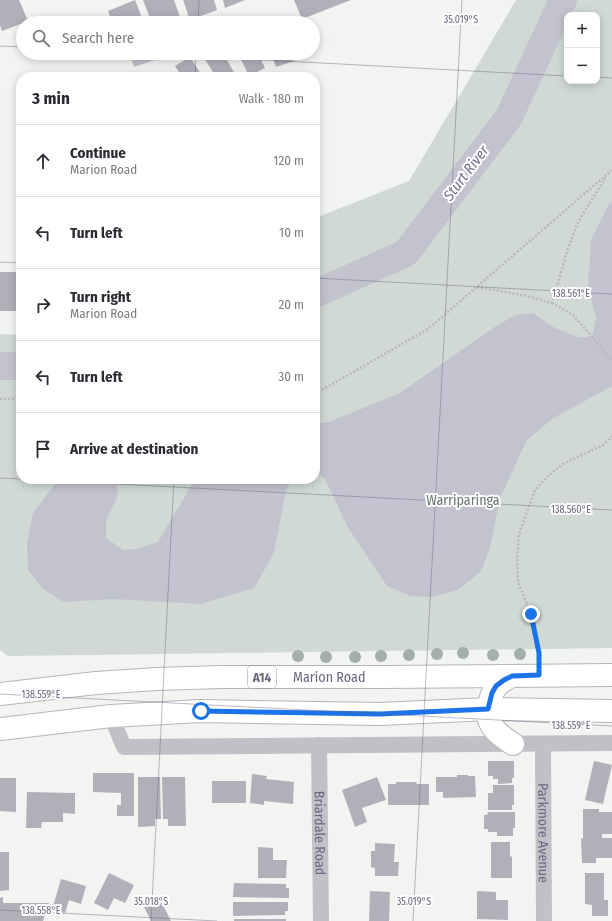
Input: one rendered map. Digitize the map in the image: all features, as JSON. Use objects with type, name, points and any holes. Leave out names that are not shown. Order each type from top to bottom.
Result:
[{"type":"main road","name":"Marion Road","points":[[4,692],[96,683],[221,677],[382,678],[612,675]]},
{"type":"main road","points":[[512,676],[504,680],[494,690],[488,709],[489,718],[493,726],[500,735],[513,744]]},
{"type":"main road","points":[[4,732],[111,716],[201,711],[380,714],[488,709],[612,711]]},
{"type":"street","points":[[111,716],[124,747],[612,743]]},
{"type":"street","name":"Parkmore Avenue","points":[[543,744],[544,921]]},
{"type":"street","name":"Briardale Road","points":[[320,745],[321,921]]},
{"type":"path","points":[[320,391],[428,329],[612,170]]},
{"type":"path","points":[[552,303],[568,248],[578,222],[608,174]]},
{"type":"path","points":[[477,287],[527,296],[552,303],[573,315],[612,360]]},
{"type":"path","points":[[0,399],[16,399]]},
{"type":"path","points":[[539,675],[539,653],[531,614],[518,582],[517,558],[519,534],[535,490],[548,476],[563,464],[603,445],[612,436]]},
{"type":"green space","name":"Warriparinga","points":[[516,0],[612,0],[612,648],[8,656],[0,650],[0,334],[16,335],[16,484],[320,484],[320,216],[409,181]]},
{"type":"shaded area","points":[[132,60],[155,60],[134,67]]},
{"type":"shaded area","points":[[612,201],[612,386],[552,419],[527,440],[500,498],[490,548],[481,571],[458,590],[432,597],[410,596],[387,586],[347,526],[325,479],[320,475],[320,423],[329,422],[400,393],[496,326],[515,315],[533,313],[553,327],[578,337],[587,337],[592,335],[596,318],[588,288],[591,240],[609,204]]},
{"type":"shaded area","points":[[55,484],[116,484],[118,495],[106,521],[106,538],[123,550],[136,549],[158,542],[192,484],[290,484],[286,490],[274,553],[254,588],[201,604],[113,599],[64,602],[43,589],[28,570],[27,542],[33,513]]},
{"type":"building","points":[[0,0],[19,0],[26,16],[16,16],[16,26],[2,31],[0,25]]},
{"type":"building","points":[[135,0],[141,16],[110,16],[108,11]]},
{"type":"building","points":[[143,0],[174,0],[180,16],[149,16]]},
{"type":"building","points":[[183,0],[214,0],[217,10],[201,16],[189,16]]},
{"type":"building","points":[[223,0],[245,0],[225,8]]},
{"type":"building","points":[[294,0],[351,0],[310,16],[301,16]]},
{"type":"building","points":[[185,60],[192,60],[200,72],[179,72],[175,66]]},
{"type":"building","points":[[205,60],[227,60],[234,72],[213,72]]},
{"type":"building","points":[[241,60],[261,60],[265,68],[257,72],[247,72]]},
{"type":"building","points":[[274,60],[294,61],[276,67]]},
{"type":"building","points":[[0,272],[16,272],[16,311],[0,311]]},
{"type":"building","points":[[488,761],[514,761],[514,778],[512,778],[512,783],[498,784],[498,779],[493,779],[493,776],[488,776]]},
{"type":"building","points":[[594,761],[612,765],[603,804],[585,800]]},
{"type":"building","points":[[93,773],[134,773],[134,816],[117,816],[117,805],[121,805],[121,793],[93,792]]},
{"type":"building","points":[[252,774],[267,776],[266,779],[294,782],[293,804],[264,801],[264,805],[250,803]]},
{"type":"building","points":[[457,775],[475,776],[476,797],[443,798],[443,792],[436,792],[436,777],[457,777]]},
{"type":"building","points":[[138,777],[160,777],[161,819],[155,819],[155,826],[138,827]]},
{"type":"building","points":[[162,777],[185,777],[186,826],[168,826],[168,819],[163,819]]},
{"type":"building","points":[[377,777],[386,800],[362,808],[367,822],[355,827],[342,790]]},
{"type":"building","points":[[0,778],[16,778],[16,812],[0,811]]},
{"type":"building","points":[[212,781],[246,781],[246,803],[212,803]]},
{"type":"building","points":[[396,782],[416,782],[417,784],[429,784],[429,805],[388,805],[388,784],[396,784]]},
{"type":"building","points":[[493,785],[514,785],[514,805],[512,805],[512,810],[488,810],[488,793],[493,793]]},
{"type":"building","points":[[27,792],[75,793],[75,814],[63,813],[63,822],[42,822],[41,828],[26,828]]},
{"type":"building","points":[[583,809],[599,809],[599,812],[612,812],[612,834],[602,834],[602,838],[612,838],[612,858],[596,858],[596,863],[582,863],[581,838],[583,839]]},
{"type":"building","points":[[488,812],[515,812],[515,828],[513,828],[513,836],[497,836],[497,832],[488,832],[488,829],[484,829],[484,815],[487,815]]},
{"type":"building","points":[[491,842],[510,842],[512,878],[491,878]]},
{"type":"building","points":[[375,843],[395,844],[394,862],[399,862],[398,876],[375,876],[375,868],[371,867],[371,851],[375,851]]},
{"type":"building","points":[[258,847],[273,848],[273,860],[287,860],[286,878],[258,878]]},
{"type":"building","points":[[0,852],[9,852],[9,890],[0,891]]},
{"type":"building","points":[[109,873],[134,885],[125,903],[114,898],[108,910],[94,903]]},
{"type":"building","points":[[585,873],[604,873],[604,900],[608,900],[608,916],[592,916],[592,905],[585,904]]},
{"type":"building","points":[[61,879],[86,886],[81,904],[69,900],[65,913],[52,910]]},
{"type":"building","points":[[234,883],[286,884],[286,888],[289,888],[289,898],[233,897]]},
{"type":"building","points":[[370,891],[390,892],[389,921],[369,921]]},
{"type":"building","points":[[477,891],[496,892],[496,900],[508,900],[508,920],[477,919]]},
{"type":"building","points":[[3,897],[3,903],[49,903],[43,921],[0,921],[0,898]]},
{"type":"building","points":[[160,899],[171,921],[151,921],[144,907]]},
{"type":"building","points":[[233,902],[288,902],[288,911],[285,911],[285,915],[233,916]]},
{"type":"building","points":[[234,919],[286,919],[286,921],[234,921]]},
{"type":"waterway","name":"Sturt River","points":[[320,292],[406,253],[509,117],[563,0]]},
{"type":"waterway","name":"Sturt River","points":[[0,366],[16,366]]},
{"type":"route","points":[[201,711],[380,714],[488,709],[492,693],[496,686],[504,680],[512,676],[539,675],[539,653],[531,614]]}]
